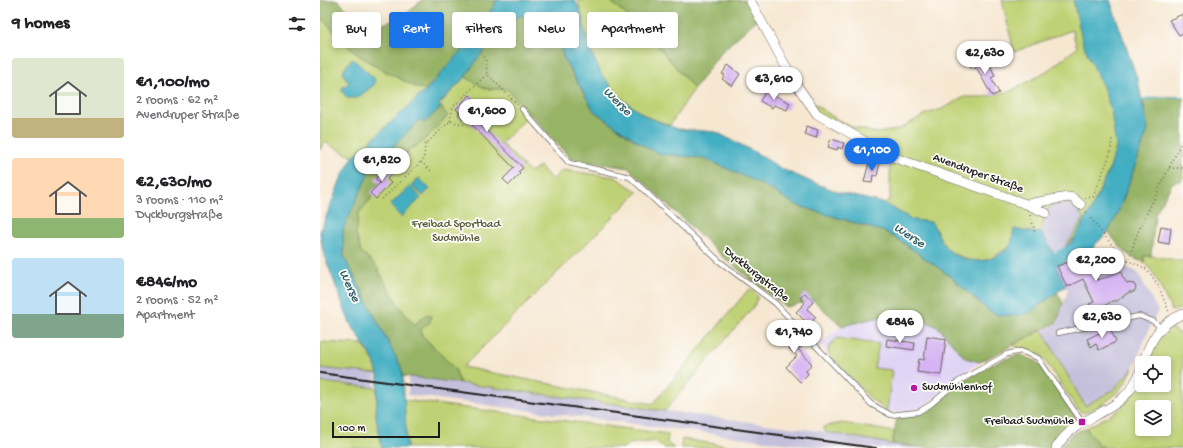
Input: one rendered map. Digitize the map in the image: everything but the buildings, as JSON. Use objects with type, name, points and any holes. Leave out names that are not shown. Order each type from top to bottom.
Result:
[{"type":"street","name":"Avendruper Straße","points":[[750,0],[793,80],[817,114],[890,156],[1026,204],[1074,198]]},
{"type":"street","points":[[1074,198],[1081,205]]},
{"type":"street","points":[[1026,204],[1046,213]]},
{"type":"street","points":[[1145,356],[1148,347],[1161,328],[1173,318],[1183,314]]},
{"type":"street","points":[[1056,448],[1070,431],[1082,422],[1107,410],[1124,398],[1135,385]]},
{"type":"lane","name":"Dyckburgstraße","points":[[522,109],[569,163],[630,177],[719,261],[775,303],[871,404],[891,415],[918,412],[930,405],[956,383],[1007,354],[1021,351],[1038,358],[1082,422]]},
{"type":"lane","points":[[1058,333],[1140,316],[1153,321],[1161,328]]},
{"type":"path","points":[[481,54],[486,59],[487,74],[522,109]]},
{"type":"path","points":[[382,199],[424,159],[425,145],[450,121],[453,107],[487,74]]},
{"type":"path","points":[[450,121],[466,125]]},
{"type":"path","points":[[1074,198],[1090,199],[1093,197],[1110,154],[1112,140],[1115,139]]},
{"type":"path","points":[[1128,262],[1137,234],[1183,139]]},
{"type":"path","points":[[421,162],[432,172]]},
{"type":"path","points":[[1168,168],[1183,168]]},
{"type":"path","points":[[1026,204],[1034,228],[1034,233]]},
{"type":"path","points":[[1081,205],[1122,258],[1128,262],[1145,268],[1149,272],[1158,285],[1173,318]]},
{"type":"shaded area","points":[[1070,203],[1084,218],[1065,247],[1072,260],[1092,255],[1095,250],[1138,273],[1158,311],[1138,356],[1135,356],[1133,368],[1112,391],[1085,406],[1042,331],[1057,323],[1068,290],[1057,266],[1067,262],[1062,250],[1054,253],[1041,231],[1046,213],[1051,205]]},
{"type":"shaded area","points":[[884,316],[918,317],[939,328],[965,358],[980,362],[953,381],[926,405],[908,412],[887,411],[871,399],[819,344],[842,326]]},
{"type":"shaded area","points":[[320,368],[376,374],[374,388],[320,382]]},
{"type":"shaded area","points":[[409,377],[826,432],[925,448],[822,448],[408,395]]},
{"type":"green space","points":[[320,0],[338,0],[351,12],[332,12],[332,29],[320,17]]},
{"type":"green space","points":[[422,0],[497,0],[490,12],[452,12],[452,48],[464,48],[427,89],[418,88],[379,68],[350,48],[381,48],[381,25],[389,22],[389,48],[444,48],[444,12],[409,12]]},
{"type":"green space","points":[[578,0],[609,0],[623,12],[587,12],[587,40]]},
{"type":"green space","points":[[609,0],[750,0],[760,17],[721,52],[694,89],[660,48],[678,48],[678,12],[623,12]]},
{"type":"green space","points":[[1002,0],[1073,0],[1113,115],[1116,133],[1116,148],[1111,167],[1088,216],[1080,230],[1065,247],[1084,218],[1070,203],[1051,205],[1046,213],[1041,232],[1010,246],[989,260],[969,260],[952,253],[943,244],[931,222],[913,220],[884,203],[890,200],[890,156],[817,114],[804,97],[838,120],[853,127],[876,133],[897,130],[926,114],[942,109],[964,97],[984,97],[1010,91],[1043,74],[1077,48],[1072,30],[1014,52]]},
{"type":"green space","points":[[524,15],[524,48],[561,48],[564,59],[594,111],[633,139],[660,154],[704,158],[763,185],[796,205],[885,232],[902,242],[950,276],[989,311],[1027,314],[1057,292],[1063,303],[1057,322],[980,362],[965,358],[939,328],[918,317],[884,316],[842,326],[813,300],[786,307],[724,258],[629,168],[571,159],[507,89],[486,89],[465,77],[480,55],[487,48],[516,48],[516,19],[519,16]]},
{"type":"green space","points":[[320,17],[332,29],[332,48],[350,48],[379,68],[418,88],[427,89],[353,157],[324,142],[320,150]]},
{"type":"green space","points":[[589,48],[660,48],[694,89],[670,125],[647,117],[623,100],[601,74]]},
{"type":"green space","name":"Freibad Sportbad Sudmühle","points":[[480,55],[530,115],[501,143],[530,172],[540,166],[552,180],[562,170],[615,177],[638,192],[463,367],[653,404],[748,290],[753,291],[758,297],[754,306],[665,411],[460,383],[455,369],[417,359],[356,252],[354,208],[441,107],[439,105],[465,77]]},
{"type":"green space","points":[[1159,97],[1183,97],[1183,178],[1181,181],[1173,182],[1155,214],[1151,256],[1144,256],[1144,262],[1128,254],[1119,246],[1108,232],[1118,213],[1148,130],[1143,100]]},
{"type":"green space","points":[[441,107],[448,116],[419,145],[409,149],[401,165],[376,186],[370,200],[359,213],[356,234],[361,252],[376,266],[399,306],[412,322],[415,324],[427,314],[431,316],[430,322],[421,329],[422,335],[455,369],[460,383],[403,376],[401,367],[344,257],[343,229],[366,173],[421,119],[424,123]]},
{"type":"green space","points":[[1144,256],[1183,261],[1183,308],[1172,311],[1154,274],[1144,262]]},
{"type":"green space","points":[[1168,327],[1183,335],[1183,448],[1105,448],[1098,444],[1086,428],[1119,410],[1135,392],[1171,392],[1171,356],[1150,356],[1157,337]]},
{"type":"green space","points":[[1042,330],[1085,406],[1112,391],[1133,368],[1129,377],[1114,396],[1108,401],[1084,413],[1079,411],[1041,355],[1012,345]]},
{"type":"green space","points":[[837,338],[879,344],[874,368],[892,370],[887,411],[871,399],[828,353],[829,346]]},
{"type":"green space","points":[[320,342],[362,344],[374,361],[378,374],[320,368]]},
{"type":"green space","points":[[1021,355],[1038,362],[1076,417],[1056,438],[1050,448],[925,448],[892,444],[897,419],[903,416],[921,414],[972,376],[1005,359]]},
{"type":"green space","points":[[320,382],[377,388],[376,417],[382,448],[320,448]]},
{"type":"green space","points":[[404,400],[668,434],[667,443],[674,448],[664,448],[656,441],[628,444],[624,448],[407,448]]},
{"type":"green space","points":[[842,423],[895,432],[892,444],[826,432],[823,427]]},
{"type":"green space","points":[[1086,428],[1098,444],[1105,448],[1060,448],[1072,434]]},
{"type":"green space","points":[[682,439],[742,448],[681,448]]},
{"type":"water","points":[[497,0],[575,0],[582,16],[587,40],[587,48],[589,48],[601,74],[623,100],[647,117],[678,129],[716,132],[753,151],[782,169],[807,180],[841,193],[884,203],[913,220],[931,222],[942,242],[952,253],[959,257],[974,261],[989,259],[996,256],[1009,247],[1014,229],[1037,233],[1041,232],[1054,254],[1061,251],[1066,262],[1057,267],[1066,286],[1027,314],[1012,316],[998,315],[989,311],[950,276],[902,242],[885,232],[796,205],[763,185],[704,158],[660,154],[646,147],[594,111],[564,59],[561,48],[579,48],[579,12],[524,12],[524,15],[519,16],[516,19],[516,12],[490,12]]},
{"type":"water","points":[[1073,0],[1110,0],[1138,81],[1148,130],[1118,213],[1108,232],[1094,246],[1090,255],[1072,260],[1066,247],[1072,242],[1092,208],[1111,165],[1116,147],[1111,110],[1103,87],[1083,44]]},
{"type":"water","points":[[464,48],[487,48],[480,55],[465,77],[439,104],[441,107],[424,123],[420,119],[367,173],[368,175],[343,229],[344,257],[401,367],[403,376],[407,448],[382,448],[376,417],[378,374],[374,361],[349,321],[323,252],[320,232],[342,176],[353,157],[427,89]]},
{"type":"water","points":[[351,60],[354,60],[375,79],[374,85],[357,98],[347,98],[342,91],[342,88],[349,83],[343,74],[344,69]]},
{"type":"water","points":[[419,178],[430,189],[423,196],[411,185]]},
{"type":"water","points":[[410,186],[421,198],[401,217],[390,205]]},
{"type":"waterway","points":[[1140,100],[1159,97],[1183,97]]},
{"type":"waterway","name":"Werse","points":[[1048,264],[1083,244]]},
{"type":"railway","points":[[320,373],[876,448]]},
{"type":"place","name":"Sudmühlenhof","points":[[914,388]]},
{"type":"place","name":"Freibad Sudmühle","points":[[1082,422]]}]
